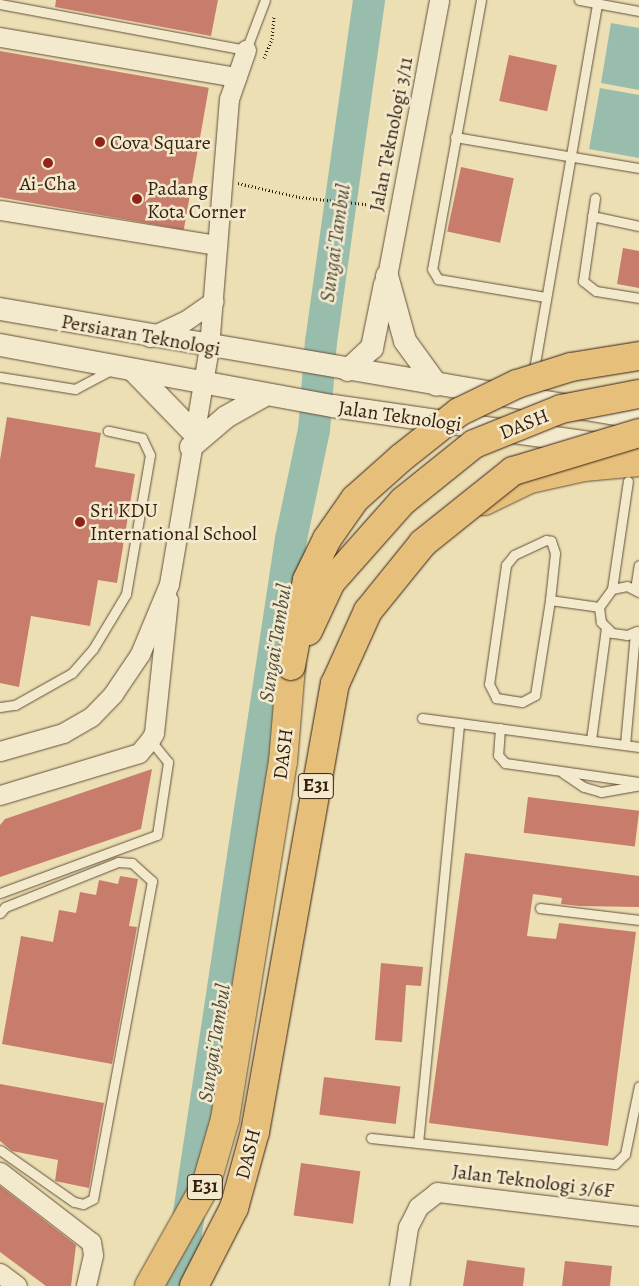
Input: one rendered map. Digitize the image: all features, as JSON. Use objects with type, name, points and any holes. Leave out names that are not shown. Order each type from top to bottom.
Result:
[{"type":"highway","points":[[292,666],[307,580],[326,539],[355,499],[401,458],[460,412],[517,384],[571,367],[639,356]]},
{"type":"highway","name":"DASH","points":[[149,1286],[161,1271],[206,1185],[225,1119],[283,762],[292,666],[331,582],[402,501],[474,444],[562,409],[639,394]]},
{"type":"highway","name":"DASH","points":[[194,1286],[234,1208],[255,1132],[336,684],[368,611],[423,543],[513,471],[639,434]]},
{"type":"highway","points":[[465,510],[530,479],[584,467],[634,471]]},
{"type":"street","name":"Jalan Teknologi 3/11","points":[[387,276],[439,0]]},
{"type":"street","points":[[0,37],[237,77]]},
{"type":"street","points":[[0,795],[139,753],[150,740],[162,674],[169,584],[208,348],[214,301],[217,245],[232,179],[229,99],[246,50]]},
{"type":"street","points":[[0,210],[217,245]]},
{"type":"street","points":[[344,370],[372,348],[387,276]]},
{"type":"street","points":[[387,276],[405,341],[437,385]]},
{"type":"street","points":[[150,337],[185,321],[214,301]]},
{"type":"street","name":"Persiaran Teknologi","points":[[0,309],[283,360]]},
{"type":"street","name":"Persiaran Teknologi","points":[[0,345],[272,396]]},
{"type":"street","name":"Jalan Teknologi","points":[[283,360],[639,418]]},
{"type":"street","points":[[125,369],[192,440]]},
{"type":"street","points":[[192,440],[226,417],[272,396]]},
{"type":"street","name":"Jalan Teknologi","points":[[272,396],[639,450]]},
{"type":"street","points":[[0,751],[63,733],[91,717],[113,694],[140,654],[169,584]]},
{"type":"street","points":[[0,1172],[91,1242],[93,1255],[86,1286]]},
{"type":"street","name":"Jalan Teknologi 3/6F","points":[[399,1286],[408,1227],[418,1207],[437,1192],[639,1216]]},
{"type":"street","points":[[0,1273],[17,1286]]},
{"type":"lane","points":[[0,4],[246,50],[265,0]]},
{"type":"lane","points":[[481,0],[455,137],[433,274],[438,279],[545,297]]},
{"type":"lane","points":[[579,0],[639,11]]},
{"type":"lane","points":[[529,400],[569,155],[597,4]]},
{"type":"lane","points":[[455,137],[639,168]]},
{"type":"lane","points":[[595,198],[583,281],[596,291],[639,298]]},
{"type":"lane","points":[[592,216],[639,226]]},
{"type":"lane","points":[[0,377],[75,389],[125,369]]},
{"type":"lane","points":[[0,707],[15,705],[72,673],[93,649],[126,594],[150,455],[142,438],[108,431]]},
{"type":"lane","points":[[599,607],[612,589],[634,471]]},
{"type":"lane","points":[[546,540],[551,541],[555,554],[550,600],[536,695],[522,702],[496,698],[489,684],[506,565],[514,555],[546,540]]},
{"type":"lane","points":[[612,589],[637,590],[639,565]]},
{"type":"lane","points":[[550,600],[599,607]]},
{"type":"lane","points":[[591,740],[606,628],[599,607]]},
{"type":"lane","points":[[606,628],[619,635],[637,631],[624,745]]},
{"type":"lane","points":[[422,718],[639,747]]},
{"type":"lane","points":[[418,1143],[459,723]]},
{"type":"lane","points":[[500,728],[498,755],[505,763],[639,784]]},
{"type":"lane","points":[[0,893],[156,835],[168,762],[150,740]]},
{"type":"lane","points":[[562,772],[584,787],[601,792],[639,784]]},
{"type":"lane","points":[[0,913],[5,906],[118,862],[132,862],[152,881],[93,1199],[82,1204],[74,1202],[0,1150]]},
{"type":"lane","points":[[540,908],[639,920]]},
{"type":"lane","points":[[371,1138],[615,1164],[625,1154],[639,1086]]},
{"type":"path","points":[[261,65],[272,39],[275,10]]},
{"type":"path","points":[[232,179],[299,196],[370,204]]},
{"type":"shaded area","points":[[611,23],[639,28],[639,90],[601,83]]},
{"type":"shaded area","points":[[600,88],[639,95],[639,158],[589,149]]},
{"type":"building","points":[[56,0],[218,0],[211,36],[55,7]]},
{"type":"building","name":"Cova Square","points":[[0,51],[209,88],[184,230],[0,197]]},
{"type":"building","points":[[509,55],[557,65],[547,111],[499,101]]},
{"type":"building","points":[[461,167],[514,178],[500,243],[447,232]]},
{"type":"building","points":[[623,248],[639,251],[639,288],[617,284]]},
{"type":"building","points":[[7,417],[101,433],[95,467],[135,474],[117,583],[98,580],[90,626],[31,616],[19,687],[0,683],[0,460]]},
{"type":"building","points":[[152,769],[141,829],[0,877],[0,825],[5,819]]},
{"type":"building","points":[[528,797],[639,811],[635,846],[524,833]]},
{"type":"building","points":[[465,853],[639,876],[639,907],[561,904],[562,898],[533,894],[527,936],[556,939],[559,923],[636,932],[608,1146],[429,1123]]},
{"type":"building","points":[[120,876],[138,879],[129,926],[137,927],[112,1064],[2,1044],[21,936],[53,942],[59,910],[76,913],[80,892],[96,895],[99,880],[118,884]]},
{"type":"building","points":[[381,963],[423,967],[421,986],[406,985],[402,1042],[375,1040]]},
{"type":"building","points":[[324,1077],[400,1086],[396,1124],[319,1115]]},
{"type":"building","points":[[0,1084],[104,1103],[89,1188],[55,1181],[58,1160],[12,1151],[0,1141]]},
{"type":"building","points":[[301,1163],[360,1171],[353,1224],[294,1215]]},
{"type":"building","points":[[0,1186],[76,1245],[71,1286],[46,1286],[0,1252]]},
{"type":"building","points":[[467,1260],[525,1268],[523,1286],[463,1286]]},
{"type":"building","points":[[565,1261],[612,1266],[610,1286],[562,1286]]},
{"type":"waterway","name":"Sungai Tambul","points":[[178,1286],[291,539],[314,430],[321,342],[369,0]]},
{"type":"place","name":"Cova Square","points":[[100,142]]},
{"type":"place","name":"Ai-Cha","points":[[48,163]]},
{"type":"place","name":"Padang Kota Corner","points":[[137,199]]},
{"type":"place","name":"Sri KDU International School","points":[[80,522]]}]
